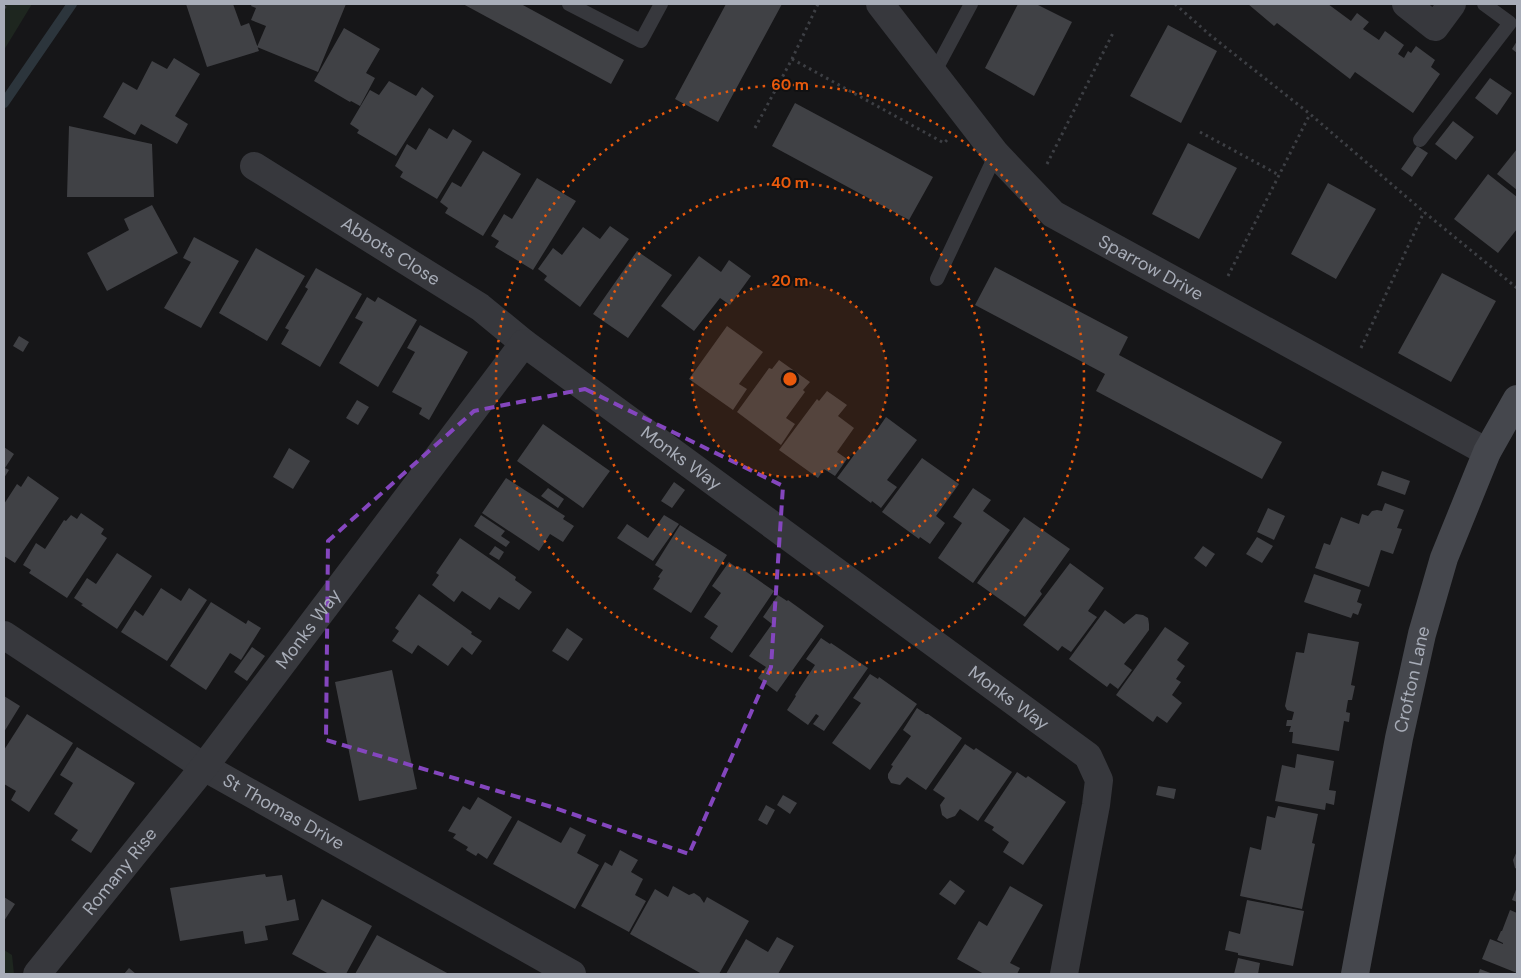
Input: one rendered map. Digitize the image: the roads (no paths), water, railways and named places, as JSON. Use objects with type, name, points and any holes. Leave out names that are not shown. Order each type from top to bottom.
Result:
[{"type":"street","name":"Sparrow Drive","points":[[880,4],[996,154],[1053,214],[1487,452]]},
{"type":"street","points":[[1406,4],[1435,26],[1452,4]]},
{"type":"street","name":"Abbots Close","points":[[254,166],[480,306],[524,343]]},
{"type":"street","name":"Monks Way","points":[[204,767],[524,343],[1088,756],[1099,780],[1064,974]]},
{"type":"street","name":"Crofton Lane","points":[[1355,974],[1398,738],[1422,634],[1444,558],[1487,452],[1514,410]]},
{"type":"street","name":"St Thomas Drive","points":[[4,635],[204,767],[572,974]]},
{"type":"street","name":"Romany Rise","points":[[38,974],[204,767]]},
{"type":"lane","points":[[569,4],[641,41],[660,4]]},
{"type":"lane","points":[[934,74],[971,4]]},
{"type":"lane","points":[[1420,140],[1510,24],[1484,4]]},
{"type":"lane","points":[[937,278],[996,154]]},
{"type":"waterway","points":[[4,103],[72,4]]}]
